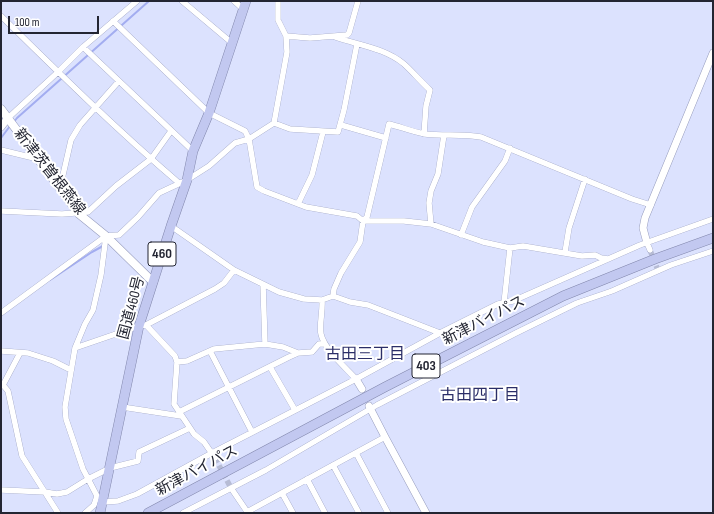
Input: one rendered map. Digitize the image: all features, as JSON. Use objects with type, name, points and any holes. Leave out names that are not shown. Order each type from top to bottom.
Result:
[{"type":"highway","name":"国道460号","points":[[100,513],[122,407],[153,282],[193,151],[209,113],[244,5]]},
{"type":"highway","name":"新津バイパス","points":[[148,513],[385,387],[563,296],[655,259],[713,238]]},
{"type":"main road","name":"新津茨曽根燕線","points":[[1,109],[79,214],[106,236],[153,282]]},
{"type":"street","points":[[1,128],[11,122],[83,47],[137,1]]},
{"type":"street","points":[[182,1],[232,43]]},
{"type":"street","points":[[234,1],[244,5]]},
{"type":"street","points":[[1,312],[106,236],[119,235],[138,217],[159,193],[183,182],[209,166],[235,143],[249,140],[274,123],[288,52],[286,36],[278,20],[278,1]]},
{"type":"street","points":[[286,36],[310,38],[347,35],[349,33],[358,1]]},
{"type":"street","points":[[1,16],[58,72],[152,159],[183,182]]},
{"type":"street","points":[[113,21],[209,113],[245,131],[249,140],[258,187],[264,191],[306,207],[357,216],[363,221],[404,221],[431,224],[483,242],[510,248],[523,246],[582,256],[594,255],[608,259]]},
{"type":"street","points":[[335,37],[381,51],[403,64],[430,90],[426,106],[424,134]]},
{"type":"street","points":[[274,123],[290,129],[338,132],[341,125],[357,44]]},
{"type":"street","points":[[83,47],[193,151]]},
{"type":"street","points":[[650,250],[643,228],[645,218],[713,53]]},
{"type":"street","points":[[60,188],[71,140],[80,125],[119,81]]},
{"type":"street","points":[[333,296],[334,289],[341,273],[360,242],[363,221],[367,217],[389,124],[424,134],[444,136],[471,135],[481,137],[632,199],[651,205]]},
{"type":"street","points":[[341,125],[386,138]]},
{"type":"street","points":[[1,211],[62,214],[79,214],[88,212],[116,186],[152,159],[171,131]]},
{"type":"street","points":[[298,204],[312,175],[323,132]]},
{"type":"street","points":[[431,224],[429,203],[431,191],[438,174],[444,136]]},
{"type":"street","points":[[462,235],[472,207],[505,161],[510,148]]},
{"type":"street","points":[[1,150],[38,159]]},
{"type":"street","points":[[565,252],[569,228],[585,179]]},
{"type":"street","points":[[103,502],[118,501],[136,494],[214,456],[252,432],[356,379],[440,333],[504,302],[513,301],[647,243],[713,219]]},
{"type":"street","points":[[171,226],[234,270],[279,292],[304,299],[322,300],[333,296],[350,302],[368,305],[440,333]]},
{"type":"street","points":[[85,513],[94,505],[97,496],[82,469],[66,419],[65,407],[75,348],[85,324],[93,310],[101,275],[106,236]]},
{"type":"street","points":[[504,302],[510,248]]},
{"type":"street","points":[[184,513],[266,470],[370,407],[496,343],[577,303],[612,291],[671,265],[713,251]]},
{"type":"street","points":[[75,348],[143,326],[215,289],[224,282],[234,270]]},
{"type":"street","points":[[263,284],[264,344]]},
{"type":"street","points":[[322,300],[323,309],[321,333],[325,344],[356,379],[362,388]]},
{"type":"street","points":[[143,326],[175,356],[177,362],[174,404],[190,428],[204,442],[214,456]]},
{"type":"street","points":[[177,362],[186,362],[214,349],[264,344],[283,347],[298,353]]},
{"type":"street","points":[[122,407],[180,414],[229,387],[298,353],[312,352],[319,344],[325,344]]},
{"type":"street","points":[[1,351],[28,353],[53,361],[71,370]]},
{"type":"street","points":[[210,351],[252,432]]},
{"type":"street","points":[[20,353],[2,385],[8,391],[22,456],[58,513]]},
{"type":"street","points":[[270,367],[295,410]]},
{"type":"street","points":[[370,407],[384,437],[426,513]]},
{"type":"street","points":[[1,490],[57,494],[67,492],[110,468],[138,460],[139,452],[190,428]]},
{"type":"street","points":[[231,488],[247,513],[384,437]]},
{"type":"street","points":[[356,453],[388,513]]},
{"type":"street","points":[[333,465],[359,513]]},
{"type":"street","points":[[307,480],[325,513]]},
{"type":"street","points":[[282,493],[293,513]]},
{"type":"waterway","points":[[13,123],[149,1]]},
{"type":"waterway","points":[[1,138],[10,126]]},
{"type":"waterway","points":[[50,280],[103,246]]},
{"type":"tunnel","points":[[650,250],[657,268]]},
{"type":"tunnel","points":[[215,458],[231,488]]},
{"type":"district","name":"古田三丁目","points":[[365,355]]},
{"type":"district","name":"古田四丁目","points":[[480,396]]}]
